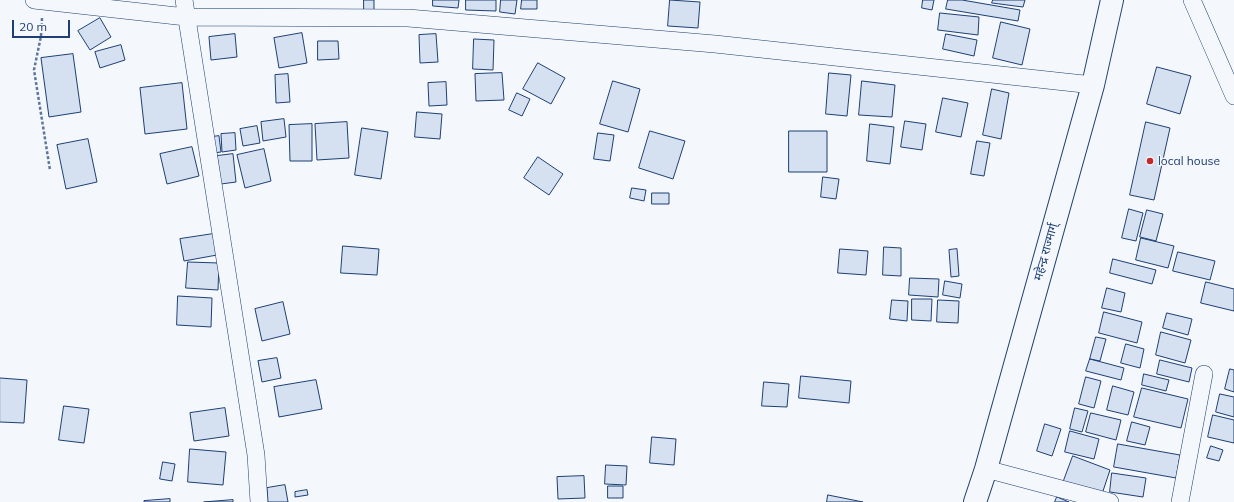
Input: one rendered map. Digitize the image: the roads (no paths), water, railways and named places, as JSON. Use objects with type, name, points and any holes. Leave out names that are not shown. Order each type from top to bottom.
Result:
[{"type":"highway","name":"महेन्द्र राज्मार्ग्","points":[[975,502],[986,469],[1093,85],[1112,0]]},
{"type":"street","points":[[1192,0],[1234,96]]},
{"type":"street","points":[[38,1],[408,18],[715,44],[1093,85]]},
{"type":"street","points":[[185,8],[256,455],[259,502]]},
{"type":"street","points":[[1180,502],[1204,374]]},
{"type":"street","points":[[986,469],[1110,502]]},
{"type":"place","name":"local house","points":[[1150,161]]}]
